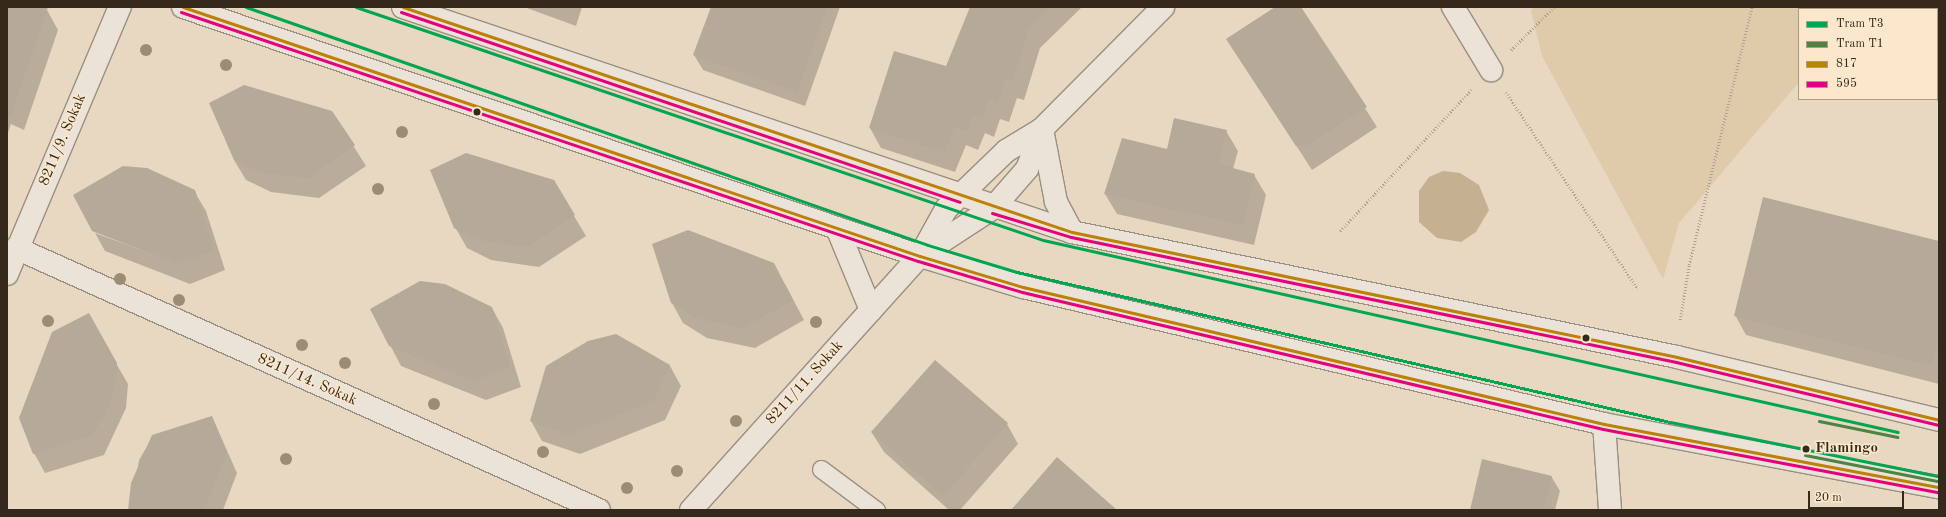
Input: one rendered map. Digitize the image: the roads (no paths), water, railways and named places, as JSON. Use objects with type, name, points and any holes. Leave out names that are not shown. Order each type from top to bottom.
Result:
[{"type":"street","name":"8211/9. Sokak","points":[[7,274],[16,248],[120,7]]},
{"type":"street","points":[[183,7],[920,256],[1023,287],[1604,424],[1939,487]]},
{"type":"street","points":[[403,7],[993,208],[1072,232],[1677,357],[1939,420]]},
{"type":"street","points":[[1072,232],[1056,202],[1042,129],[1162,7]]},
{"type":"street","points":[[1453,7],[1491,70]]},
{"type":"street","name":"8211/11. Sokak","points":[[691,510],[920,256],[946,209],[962,197],[1006,151],[1042,129]]},
{"type":"street","name":"8211/11. Sokak","points":[[920,256],[993,208],[1028,169],[1042,129]]},
{"type":"street","points":[[837,228],[871,310]]},
{"type":"street","name":"8211/14. Sokak","points":[[16,248],[599,510]]},
{"type":"street","points":[[1604,424],[1610,510]]},
{"type":"lane","points":[[821,469],[876,510]]},
{"type":"tram line","name":"T3","points":[[246,7],[928,245],[1017,272],[1670,422],[1939,476]]},
{"type":"tram line","name":"T3","points":[[356,7],[1043,240],[1898,432]]},
{"type":"tram line","name":"T1","points":[[1819,421],[1897,437]]},
{"type":"tram line","name":"T1","points":[[1805,455],[1938,481]]},
{"type":"place","name":"Flamingo","points":[[1806,449]]}]
